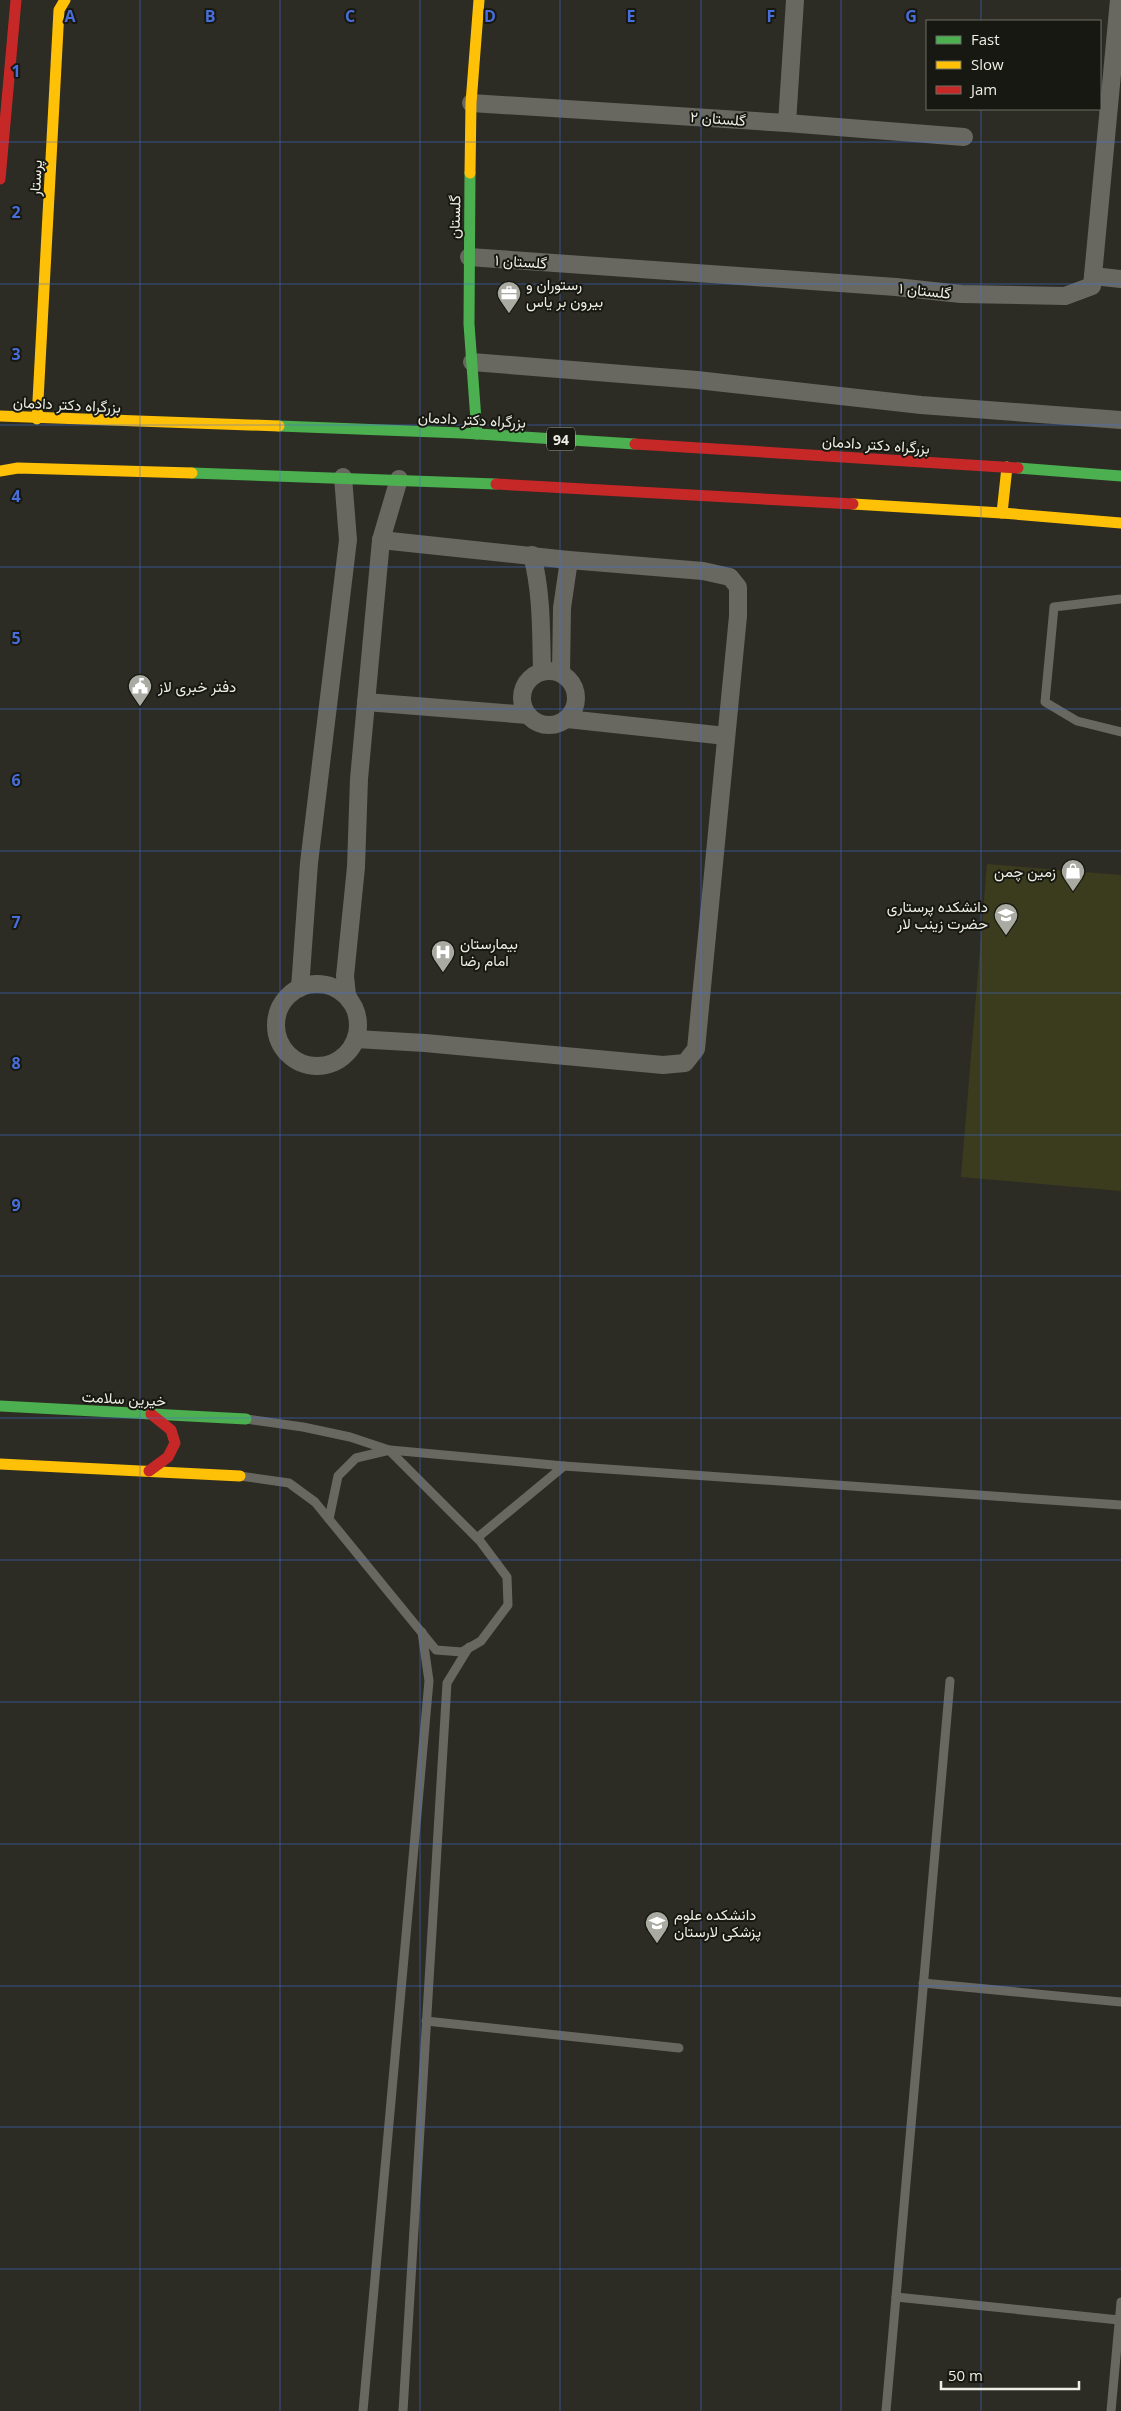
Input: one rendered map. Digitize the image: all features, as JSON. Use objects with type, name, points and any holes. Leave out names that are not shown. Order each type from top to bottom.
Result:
[{"type":"main road","points":[[0,179],[16,0]]},
{"type":"main road","name":"پرستار","points":[[37,419],[59,10],[65,0]]},
{"type":"main road","name":"گلستان","points":[[477,434],[469,324],[469,257],[472,103],[479,0]]},
{"type":"main road","name":"بزرگراه دکتر دادمان","points":[[0,416],[37,419],[477,434],[1121,476]]},
{"type":"main road","points":[[1002,513],[1006,467]]},
{"type":"main road","points":[[0,471],[18,468],[399,479],[1002,513],[1121,523]]},
{"type":"main road","name":"خیرین سلامت","points":[[0,1406],[246,1420]]},
{"type":"main road","points":[[149,1472],[168,1457],[175,1443],[171,1430],[151,1414]]},
{"type":"main road","points":[[0,1464],[240,1476]]},
{"type":"street","points":[[787,123],[795,0]]},
{"type":"street","points":[[1119,0],[1093,276],[1121,279]]},
{"type":"street","name":"گلستان ۲","points":[[472,103],[787,123],[964,137]]},
{"type":"street","name":"گلستان ۱","points":[[469,257],[896,287],[961,294],[1017,296],[1066,296],[1092,286],[1093,276]]},
{"type":"street","points":[[472,362],[697,380],[921,405],[1121,420]]},
{"type":"street","points":[[300,988],[309,863],[348,540],[344,477]]},
{"type":"street","points":[[350,1001],[340,992],[328,986],[314,984],[300,988],[289,995],[280,1006],[276,1019],[276,1033],[281,1046],[290,1056],[308,1065],[327,1065],[340,1060],[349,1051],[356,1039],[358,1026],[356,1013],[350,1001],[347,995],[345,976],[356,867],[359,779],[381,540],[399,479]]},
{"type":"street","points":[[356,1039],[426,1043],[663,1066],[685,1063],[696,1049],[738,616],[738,587],[730,577],[703,571],[569,560],[381,540]]},
{"type":"street","points":[[532,555],[539,594],[542,672]]},
{"type":"street","points":[[560,673],[562,608],[569,560]]},
{"type":"street","points":[[567,719],[577,703],[574,685],[560,673],[542,672],[534,675],[523,690],[523,707],[534,721],[551,726],[567,719],[726,736]]},
{"type":"street","points":[[366,702],[528,715]]},
{"type":"lane","points":[[1121,599],[1054,607],[1045,702],[1077,721],[1121,732]]},
{"type":"lane","points":[[246,1420],[312,1429],[350,1437],[390,1450],[564,1466],[1121,1505]]},
{"type":"lane","points":[[329,1519],[338,1476],[356,1458],[390,1450]]},
{"type":"lane","points":[[240,1476],[289,1482],[315,1502],[436,1650],[462,1652],[480,1641],[508,1605],[508,1577],[477,1538],[390,1450]]},
{"type":"lane","points":[[477,1538],[564,1466]]},
{"type":"lane","points":[[363,2411],[429,1681],[422,1632]]},
{"type":"lane","points":[[403,2411],[447,1683],[469,1647]]},
{"type":"lane","points":[[886,2411],[950,1681]]},
{"type":"lane","points":[[923,1983],[1121,2002]]},
{"type":"lane","points":[[426,2021],[679,2048]]},
{"type":"lane","points":[[896,2298],[1119,2320]]},
{"type":"lane","points":[[1111,2411],[1121,2302]]},
{"type":"green space","points":[[987,864],[1121,875],[1121,1191],[961,1177]]},
{"type":"traffic: fast","points":[[470,173],[469,324],[477,434]]},
{"type":"traffic: fast","points":[[279,426],[462,433],[635,444]]},
{"type":"traffic: fast","points":[[1018,468],[1121,476]]},
{"type":"traffic: fast","points":[[192,473],[496,484]]},
{"type":"traffic: fast","points":[[0,1406],[246,1419]]},
{"type":"traffic: slow","points":[[37,419],[59,10],[65,0]]},
{"type":"traffic: slow","points":[[470,173],[471,103],[479,0]]},
{"type":"traffic: slow","points":[[0,416],[279,426]]},
{"type":"traffic: slow","points":[[1002,513],[1007,467]]},
{"type":"traffic: slow","points":[[0,471],[18,468],[192,473]]},
{"type":"traffic: slow","points":[[853,504],[1002,513],[1121,523]]},
{"type":"traffic: slow","points":[[0,1464],[240,1476]]},
{"type":"traffic: jam","points":[[0,179],[16,0]]},
{"type":"traffic: jam","points":[[635,444],[1018,468]]},
{"type":"traffic: jam","points":[[496,484],[853,504]]},
{"type":"traffic: jam","points":[[149,1471],[168,1457],[175,1443],[171,1430],[151,1414]]},
{"type":"place","name":"رستوران و بیرون بر یاس","points":[[509,314]]},
{"type":"place","name":"دفتر خبری لاز","points":[[140,707]]},
{"type":"place","name":"زمین چمن","points":[[1073,892]]},
{"type":"place","name":"دانشکده پرستاری حضرت زینب لار","points":[[1006,936]]},
{"type":"place","name":"بیمارستان امام رضا","points":[[443,973]]},
{"type":"place","name":"دانشکده علوم پزشکی لارستان","points":[[657,1944]]}]
